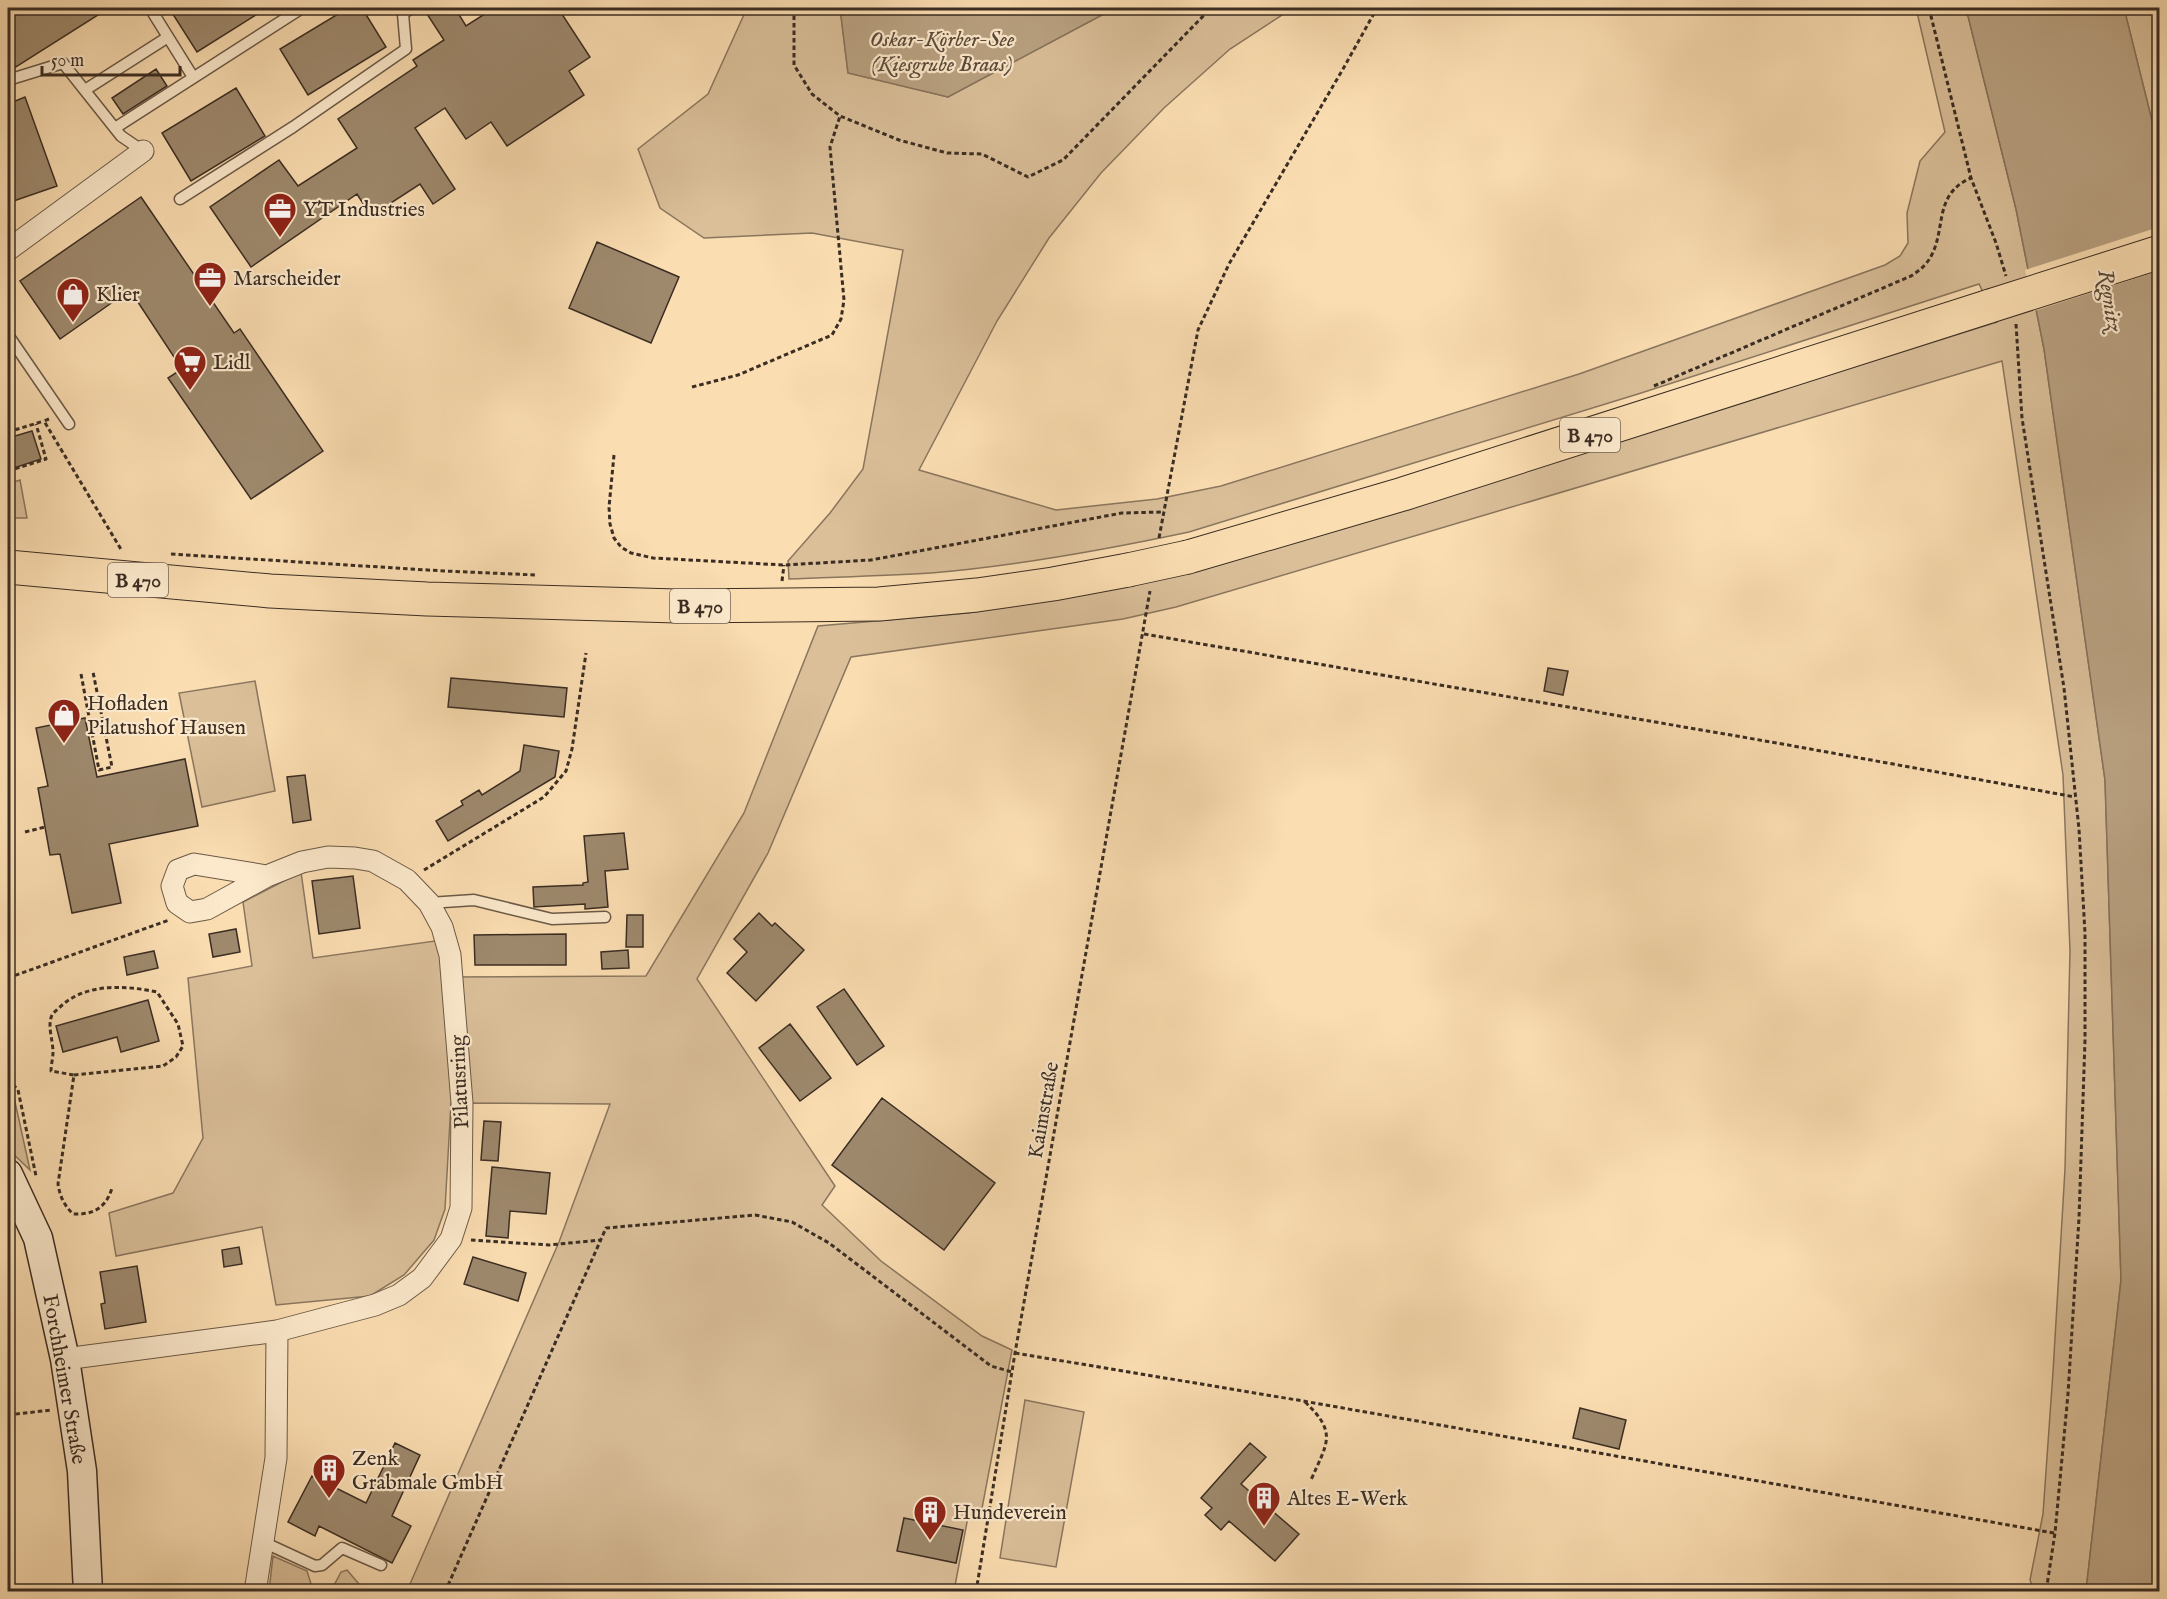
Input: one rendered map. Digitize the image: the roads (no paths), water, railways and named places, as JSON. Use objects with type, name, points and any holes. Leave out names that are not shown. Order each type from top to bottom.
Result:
[{"type":"main road","name":"B 470","points":[[8,567],[270,591],[677,606],[879,604],[977,595],[1053,584],[1139,580],[1188,557],[1403,494],[2002,311],[2160,252]]},
{"type":"street","points":[[8,250],[143,152]]},
{"type":"street","name":"Pilatusring","points":[[65,1359],[277,1331],[375,1305],[399,1295],[422,1278],[451,1239],[461,1208],[462,1102],[450,955],[442,927],[429,903],[407,880],[373,861],[355,858],[328,857],[302,862],[267,876],[207,909],[190,912],[177,903],[172,886],[178,870],[194,864],[267,876]]},
{"type":"street","name":"Forchheimer Straße","points":[[8,1174],[38,1238],[65,1359],[82,1471],[88,1592]]},
{"type":"street","points":[[255,1592],[276,1458],[277,1331]]},
{"type":"lane","points":[[150,8],[193,77]]},
{"type":"lane","points":[[114,128],[302,8]]},
{"type":"lane","points":[[180,200],[293,127],[406,49],[403,14],[411,8]]},
{"type":"lane","points":[[85,90],[168,38]]},
{"type":"lane","points":[[8,80],[63,63],[121,136],[143,152]]},
{"type":"lane","points":[[8,335],[69,424]]},
{"type":"lane","points":[[429,903],[474,900],[552,919],[604,917]]},
{"type":"lane","points":[[263,1542],[315,1566],[322,1565],[342,1548],[381,1565]]},
{"type":"water","name":"Oskar-Körber-See (Kiesgrube Braas)","points":[[840,8],[1115,8],[948,97],[848,73]]},
{"type":"water","name":"Regnitz","points":[[1966,8],[2124,8],[2159,149],[2159,1591],[2086,1591],[2121,1280],[2105,780],[2044,349],[2016,209]]},
{"type":"place","name":"YT Industries","points":[[280,238]]},
{"type":"place","name":"Marscheider","points":[[210,307]]},
{"type":"place","name":"Klier","points":[[73,323]]},
{"type":"place","name":"Lidl","points":[[190,391]]},
{"type":"place","name":"Hofladen Pilatushof Hausen","points":[[64,744]]},
{"type":"place","name":"Zenk Grabmale GmbH","points":[[329,1499]]},
{"type":"place","name":"Altes E-Werk","points":[[1264,1527]]},
{"type":"place","name":"Hundeverein","points":[[930,1541]]}]
